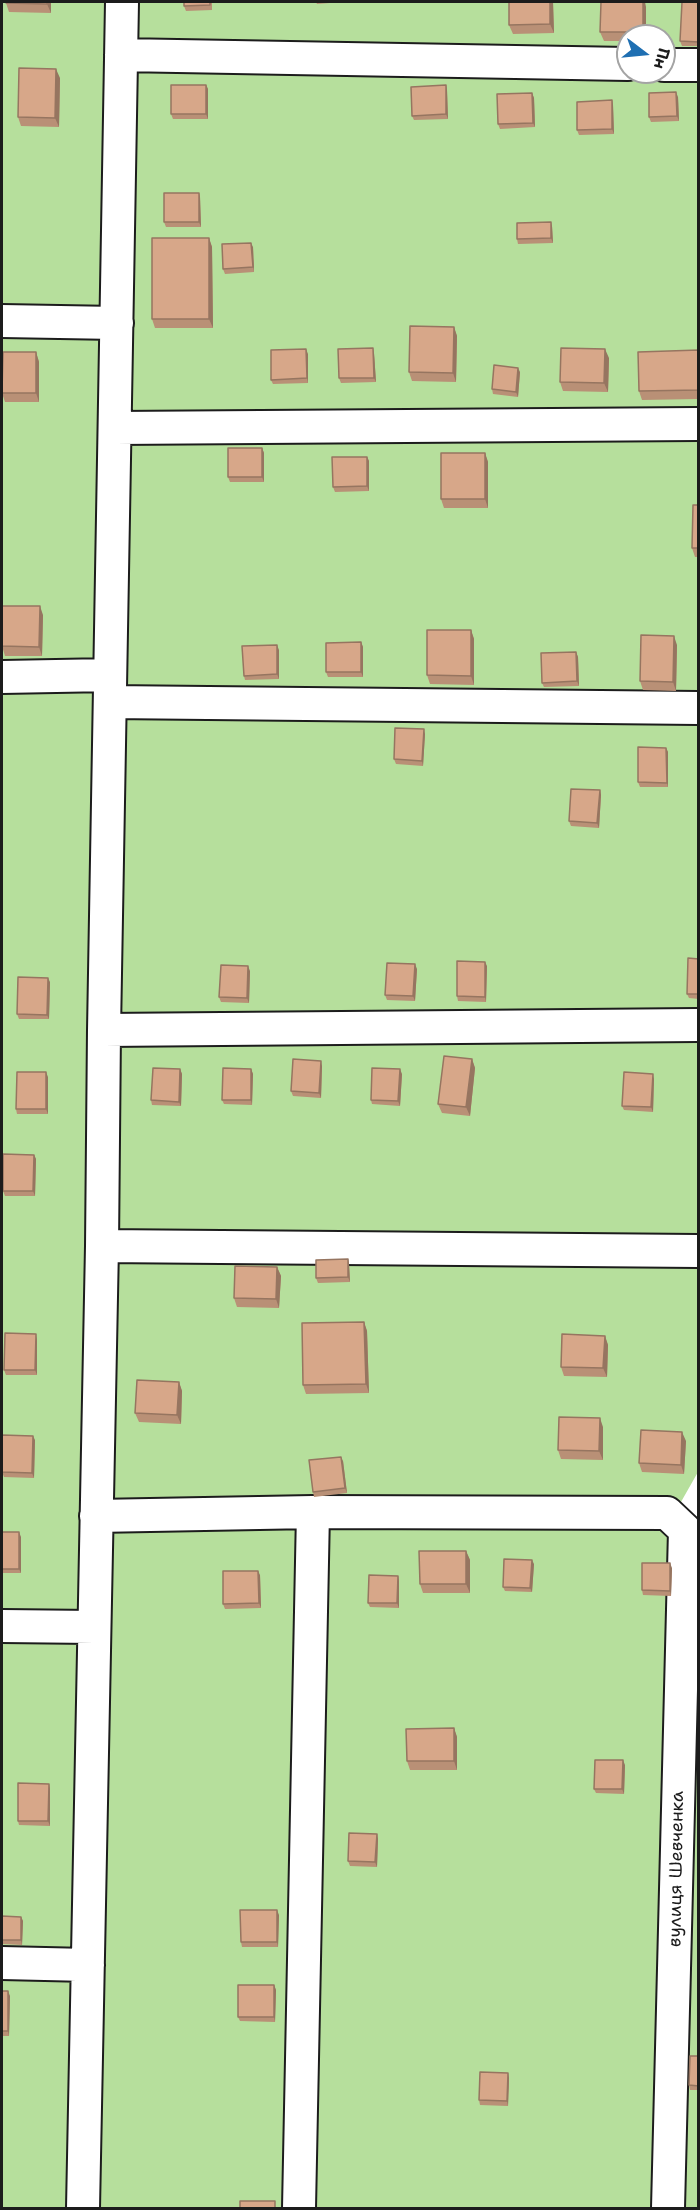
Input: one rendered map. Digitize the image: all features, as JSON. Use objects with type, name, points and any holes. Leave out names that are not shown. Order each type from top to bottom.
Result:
[{"type":"street","points":[[84,2208],[122,2]]},
{"type":"street","points":[[121,55],[616,64]]},
{"type":"street","points":[[676,64],[699,65]]},
{"type":"street","points":[[2,321],[117,323]]},
{"type":"street","points":[[115,428],[699,424]]},
{"type":"street","points":[[2,677],[110,688],[699,708]]},
{"type":"street","points":[[104,1030],[699,1025]]},
{"type":"street","points":[[102,1246],[699,1251]]},
{"type":"street","points":[[96,1516],[313,1512],[299,2208]]},
{"type":"street","name":"вулиця Шевченка","points":[[313,1512],[667,1513],[685,1530],[668,2208]]},
{"type":"street","points":[[2,1626],[94,1627]]},
{"type":"street","points":[[2,1963],[88,1965]]},
{"type":"green space","points":[[2,2],[698,2],[698,1472],[673,1516],[698,1605],[698,2208],[2,2208]]},
{"type":"building","points":[[47,2],[47,4],[6,3]]},
{"type":"building","points":[[184,2],[210,2],[210,5],[184,6]]},
{"type":"building","points":[[509,2],[550,2],[550,24],[509,25]]},
{"type":"building","points":[[601,2],[643,2],[643,24],[616,24],[616,32],[600,32]]},
{"type":"building","points":[[682,2],[699,2],[699,42],[680,41]]},
{"type":"building","points":[[19,68],[56,69],[55,118],[18,117]]},
{"type":"building","points":[[171,85],[206,85],[206,114],[171,114]]},
{"type":"building","points":[[446,85],[446,114],[412,116],[411,87]]},
{"type":"building","points":[[676,92],[677,116],[649,117],[649,93]]},
{"type":"building","points":[[532,93],[533,123],[498,124],[497,94]]},
{"type":"building","points":[[612,100],[612,129],[577,130],[577,102]]},
{"type":"building","points":[[164,193],[199,193],[199,222],[164,222]]},
{"type":"building","points":[[551,222],[551,238],[517,239],[517,223]]},
{"type":"building","points":[[152,238],[209,238],[209,319],[152,319]]},
{"type":"building","points":[[251,243],[253,267],[223,269],[222,244]]},
{"type":"building","points":[[410,326],[454,327],[453,373],[409,372]]},
{"type":"building","points":[[373,348],[374,378],[339,378],[338,349]]},
{"type":"building","points":[[561,348],[605,349],[604,383],[560,382]]},
{"type":"building","points":[[306,349],[307,378],[271,380],[271,350]]},
{"type":"building","points":[[699,350],[699,390],[639,391],[638,352]]},
{"type":"building","points":[[3,352],[36,352],[36,393],[2,393]]},
{"type":"building","points":[[494,365],[518,368],[516,392],[492,389]]},
{"type":"building","points":[[228,448],[262,448],[262,477],[228,477]]},
{"type":"building","points":[[441,453],[485,453],[485,499],[441,499]]},
{"type":"building","points":[[332,457],[367,457],[367,486],[333,487]]},
{"type":"building","points":[[693,505],[699,505],[699,548],[692,548]]},
{"type":"building","points":[[2,606],[40,606],[39,647],[2,646]]},
{"type":"building","points":[[427,630],[471,630],[471,676],[427,675]]},
{"type":"building","points":[[641,635],[674,636],[673,682],[640,681]]},
{"type":"building","points":[[361,642],[361,672],[326,672],[326,643]]},
{"type":"building","points":[[277,645],[277,674],[244,676],[242,646]]},
{"type":"building","points":[[576,652],[577,681],[542,683],[541,653]]},
{"type":"building","points":[[395,728],[424,729],[422,761],[394,759]]},
{"type":"building","points":[[638,747],[666,748],[667,783],[638,782]]},
{"type":"building","points":[[571,789],[600,790],[597,823],[569,821]]},
{"type":"building","points":[[688,958],[699,959],[699,994],[687,994]]},
{"type":"building","points":[[457,961],[485,962],[485,997],[457,996]]},
{"type":"building","points":[[387,963],[415,964],[413,996],[385,995]]},
{"type":"building","points":[[221,965],[248,966],[247,998],[219,997]]},
{"type":"building","points":[[18,977],[48,978],[47,1015],[17,1014]]},
{"type":"building","points":[[444,1056],[472,1059],[466,1107],[438,1104]]},
{"type":"building","points":[[293,1059],[321,1061],[319,1093],[291,1091]]},
{"type":"building","points":[[153,1068],[180,1069],[179,1102],[151,1100]]},
{"type":"building","points":[[223,1068],[251,1069],[251,1100],[222,1100]]},
{"type":"building","points":[[372,1068],[400,1069],[398,1101],[371,1100]]},
{"type":"building","points":[[17,1072],[46,1072],[46,1109],[16,1109]]},
{"type":"building","points":[[624,1072],[653,1074],[651,1107],[622,1106]]},
{"type":"building","points":[[3,1154],[34,1155],[33,1191],[3,1191]]},
{"type":"building","points":[[348,1259],[348,1277],[316,1278],[316,1260]]},
{"type":"building","points":[[235,1266],[277,1267],[276,1299],[234,1298]]},
{"type":"building","points":[[364,1322],[366,1384],[303,1385],[302,1323]]},
{"type":"building","points":[[5,1333],[36,1334],[35,1370],[4,1370]]},
{"type":"building","points":[[562,1334],[605,1336],[603,1368],[561,1367]]},
{"type":"building","points":[[137,1380],[179,1382],[177,1415],[135,1413]]},
{"type":"building","points":[[559,1417],[600,1418],[599,1451],[558,1450]]},
{"type":"building","points":[[641,1430],[682,1432],[681,1465],[639,1463]]},
{"type":"building","points":[[2,1435],[33,1436],[32,1473],[2,1472]]},
{"type":"building","points":[[341,1457],[345,1488],[313,1492],[309,1460]]},
{"type":"building","points":[[2,1532],[19,1532],[19,1569],[2,1569]]},
{"type":"building","points":[[419,1551],[466,1551],[466,1584],[420,1584]]},
{"type":"building","points":[[504,1559],[532,1560],[530,1588],[503,1587]]},
{"type":"building","points":[[642,1563],[670,1563],[670,1591],[642,1590]]},
{"type":"building","points":[[223,1571],[258,1571],[259,1603],[223,1604]]},
{"type":"building","points":[[369,1575],[398,1576],[397,1603],[368,1603]]},
{"type":"building","points":[[454,1728],[454,1761],[407,1761],[406,1729]]},
{"type":"building","points":[[595,1760],[623,1760],[622,1789],[594,1789]]},
{"type":"building","points":[[18,1783],[49,1784],[48,1821],[18,1821]]},
{"type":"building","points":[[349,1833],[377,1834],[375,1862],[348,1861]]},
{"type":"building","points":[[240,1910],[277,1910],[277,1942],[241,1942]]},
{"type":"building","points":[[2,1916],[21,1917],[21,1940],[2,1940]]},
{"type":"building","points":[[238,1985],[274,1985],[274,2017],[238,2017]]},
{"type":"building","points":[[2,1991],[8,1991],[8,2031],[2,2031]]},
{"type":"building","points":[[690,2056],[699,2056],[699,2086],[689,2085]]},
{"type":"building","points":[[480,2072],[508,2073],[507,2101],[479,2100]]},
{"type":"building","points":[[240,2201],[275,2201],[275,2208],[240,2208]]}]
